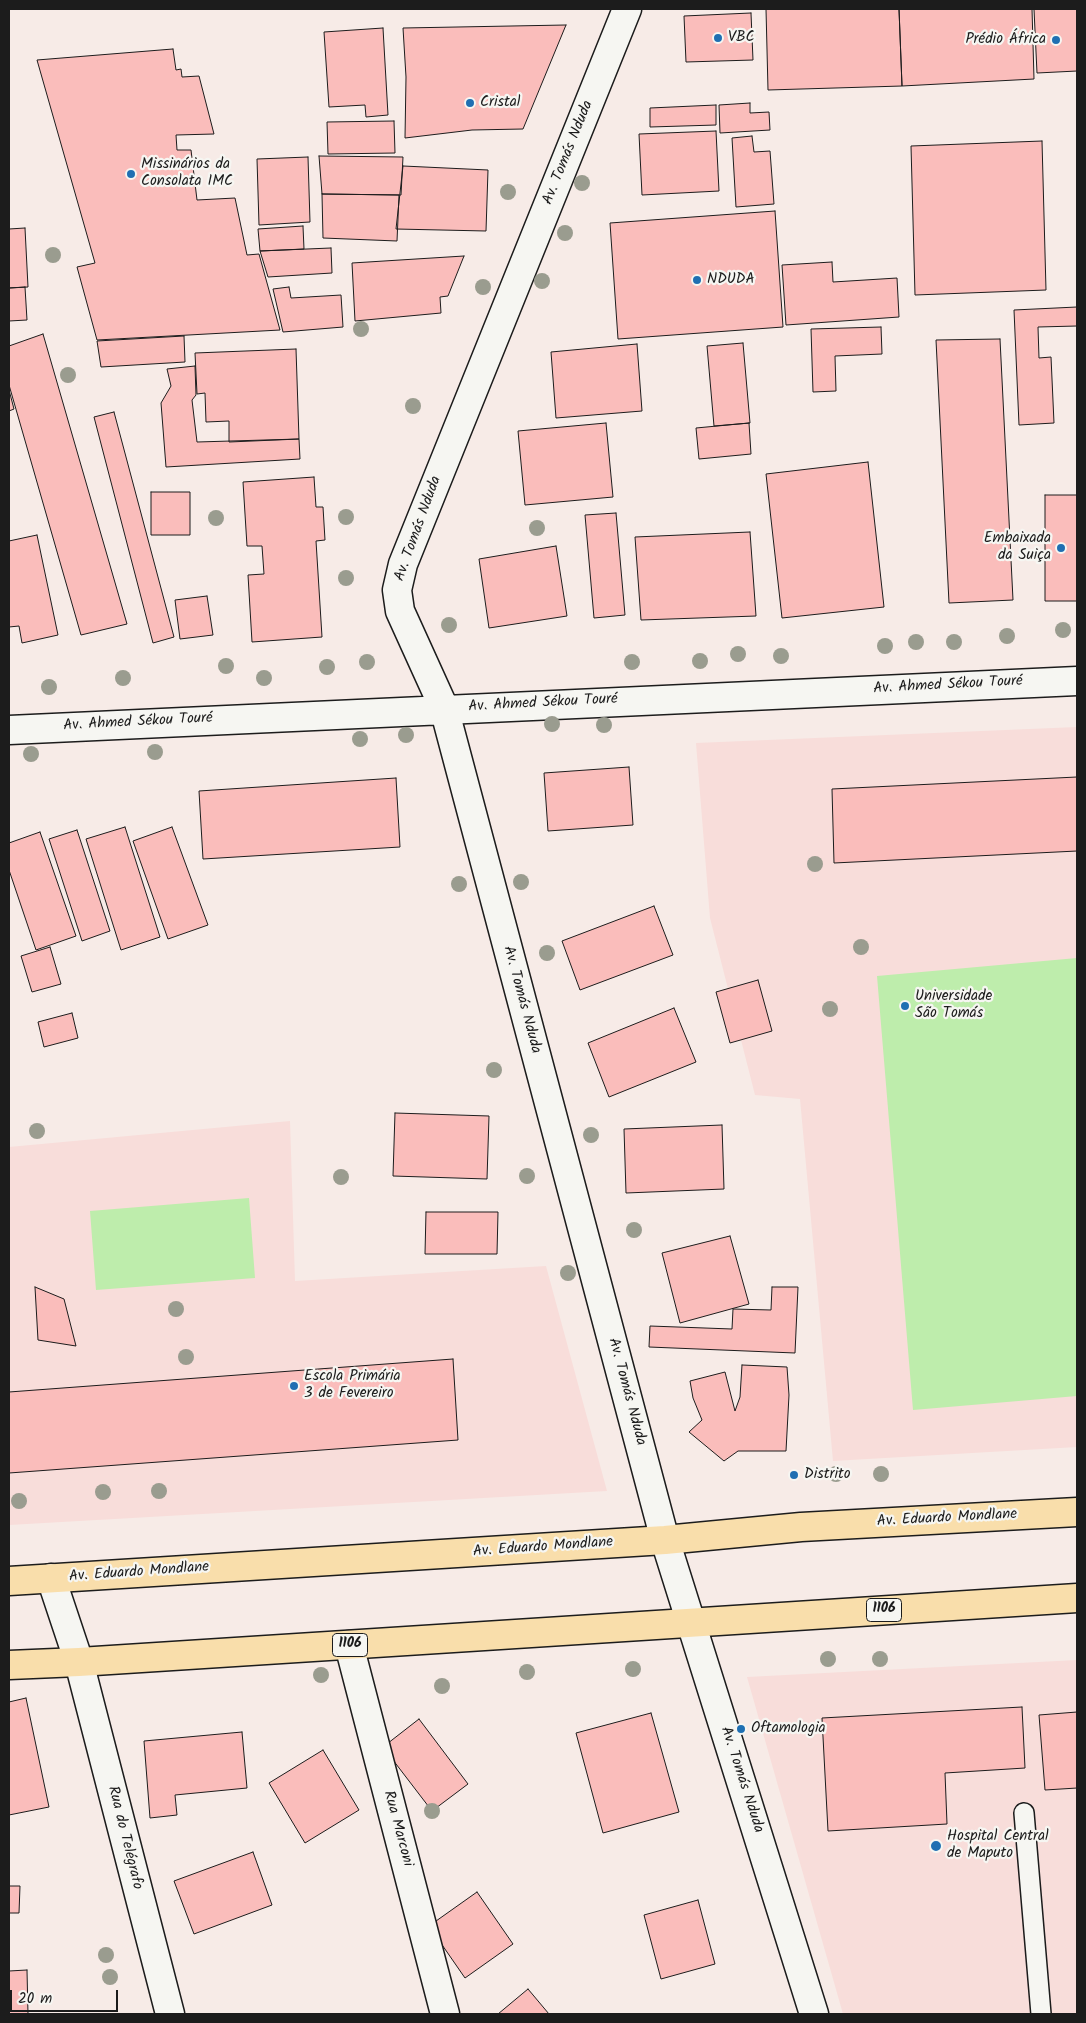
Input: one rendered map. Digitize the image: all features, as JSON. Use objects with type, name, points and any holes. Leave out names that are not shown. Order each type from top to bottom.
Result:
[{"type":"main road","name":"Av. Eduardo Mondlane","points":[[9,1581],[665,1540],[801,1527],[1077,1512]]},
{"type":"main road","name":"1106","points":[[9,1665],[1077,1598]]},
{"type":"street","name":"Av. Tomás Nduda","points":[[627,9],[403,564],[397,590],[400,611],[444,708],[665,1540],[814,2014]]},
{"type":"street","name":"Av. Ahmed Sékou Touré","points":[[9,730],[444,708],[1077,680]]},
{"type":"street","name":"Rua do Telégrafo","points":[[51,1578],[79,1662],[170,2014]]},
{"type":"street","name":"Rua Marconi","points":[[349,1645],[445,2014]]},
{"type":"lane","points":[[1024,1813],[1041,2014]]},
{"type":"shaded area","name":"Universidade São Tomás","points":[[1077,727],[1077,1447],[833,1461],[800,1099],[755,1095],[710,918],[696,743]]},
{"type":"shaded area","name":"Escola Primária 3 de Fevereiro","points":[[290,1121],[295,1281],[546,1266],[607,1491],[9,1525],[9,1147]]},
{"type":"shaded area","name":"Hospital Central de Maputo","points":[[1077,1660],[1077,2014],[843,2014],[747,1677]]},
{"type":"green space","points":[[1077,958],[1077,1396],[913,1410],[877,976]]},
{"type":"green space","points":[[249,1198],[255,1278],[96,1290],[90,1211]]},
{"type":"building","points":[[766,9],[899,9],[902,86],[768,90]]},
{"type":"building","points":[[899,9],[1032,9],[1034,79],[902,86]]},
{"type":"building","name":"Prédio África","points":[[1034,9],[1077,9],[1077,71],[1037,73]]},
{"type":"building","name":"VBC","points":[[751,13],[753,60],[686,62],[684,16]]},
{"type":"building","name":"Cristal","points":[[566,25],[523,129],[472,130],[405,138],[406,77],[403,28]]},
{"type":"building","points":[[383,28],[388,115],[366,117],[365,105],[329,107],[324,32]]},
{"type":"building","name":"Missinários da Consolata IMC","points":[[173,49],[176,70],[181,69],[182,77],[199,76],[214,134],[176,135],[177,150],[191,150],[197,200],[235,198],[247,255],[259,254],[280,330],[97,340],[77,267],[95,263],[37,60]]},
{"type":"building","points":[[750,103],[750,113],[769,112],[770,130],[720,133],[719,105]]},
{"type":"building","points":[[716,105],[716,125],[650,127],[650,108]]},
{"type":"building","points":[[394,121],[395,153],[328,154],[327,122]]},
{"type":"building","points":[[716,131],[719,191],[642,195],[639,134]]},
{"type":"building","points":[[752,136],[754,152],[770,151],[774,204],[736,207],[732,138]]},
{"type":"building","points":[[1042,141],[1046,290],[915,295],[911,146]]},
{"type":"building","points":[[319,156],[403,157],[401,195],[322,194]]},
{"type":"building","points":[[308,157],[310,222],[259,225],[257,159]]},
{"type":"building","points":[[403,166],[488,170],[486,231],[396,229]]},
{"type":"building","points":[[322,194],[399,195],[397,241],[323,238]]},
{"type":"building","name":"NDUDA","points":[[775,211],[783,327],[618,339],[610,223]]},
{"type":"building","points":[[303,226],[304,249],[260,251],[258,229]]},
{"type":"building","points":[[25,228],[28,287],[9,288],[9,229]]},
{"type":"building","points":[[331,248],[332,273],[268,277],[260,251]]},
{"type":"building","points":[[464,256],[448,296],[440,297],[441,313],[355,321],[352,263]]},
{"type":"building","points":[[832,262],[833,282],[897,278],[899,317],[786,325],[782,265]]},
{"type":"building","points":[[25,287],[27,320],[9,321],[9,288]]},
{"type":"building","points":[[289,287],[291,298],[341,295],[343,327],[283,332],[273,289]]},
{"type":"building","points":[[1077,307],[1077,326],[1038,327],[1039,358],[1051,357],[1054,423],[1019,425],[1014,310]]},
{"type":"building","points":[[881,327],[882,354],[835,356],[836,391],[813,392],[811,329]]},
{"type":"building","points":[[43,334],[127,624],[81,635],[9,385],[9,346]]},
{"type":"building","points":[[184,336],[185,362],[101,367],[97,341]]},
{"type":"building","points":[[1000,339],[1013,600],[949,603],[936,340]]},
{"type":"building","points":[[743,343],[750,423],[714,426],[707,346]]},
{"type":"building","points":[[637,344],[642,411],[556,418],[551,352]]},
{"type":"building","points":[[296,349],[299,439],[229,442],[229,421],[206,422],[205,393],[197,394],[195,353]]},
{"type":"building","points":[[195,366],[196,395],[192,400],[197,442],[299,439],[300,459],[166,467],[161,403],[171,386],[167,369]]},
{"type":"building","points":[[9,390],[14,409],[9,411]]},
{"type":"building","points":[[114,412],[174,637],[153,643],[94,417]]},
{"type":"building","points":[[606,423],[613,497],[525,505],[518,431]]},
{"type":"building","points":[[749,423],[751,454],[699,459],[696,428]]},
{"type":"building","points":[[868,462],[884,607],[782,618],[766,474]]},
{"type":"building","points":[[314,477],[316,507],[323,507],[325,540],[316,541],[322,637],[252,642],[248,575],[264,574],[262,546],[247,546],[243,482]]},
{"type":"building","points":[[151,492],[190,492],[190,535],[151,535]]},
{"type":"building","name":"Embaixada da Suiça","points":[[1045,495],[1077,495],[1077,601],[1045,601]]},
{"type":"building","points":[[616,513],[625,615],[594,618],[585,515]]},
{"type":"building","points":[[750,532],[756,616],[641,620],[635,537]]},
{"type":"building","points":[[37,535],[58,635],[22,643],[19,626],[9,627],[9,541]]},
{"type":"building","points":[[556,546],[567,616],[489,628],[479,559]]},
{"type":"building","points":[[207,596],[213,635],[180,639],[175,600]]},
{"type":"building","points":[[629,767],[633,825],[548,831],[544,773]]},
{"type":"building","points":[[1077,777],[1077,851],[834,863],[832,789]]},
{"type":"building","points":[[396,778],[400,847],[203,859],[199,791]]},
{"type":"building","points":[[125,827],[160,937],[121,950],[86,839]]},
{"type":"building","points":[[172,827],[208,925],[168,939],[133,841]]},
{"type":"building","points":[[77,830],[110,931],[82,941],[49,839]]},
{"type":"building","points":[[40,832],[76,936],[36,950],[9,870],[9,843]]},
{"type":"building","points":[[654,906],[673,955],[580,990],[562,941]]},
{"type":"building","points":[[50,947],[61,984],[32,992],[21,956]]},
{"type":"building","points":[[758,980],[772,1031],[730,1043],[716,992]]},
{"type":"building","points":[[674,1008],[696,1062],[609,1097],[588,1043]]},
{"type":"building","points":[[72,1013],[78,1038],[44,1047],[38,1022]]},
{"type":"building","points":[[395,1113],[489,1116],[487,1179],[393,1176]]},
{"type":"building","points":[[722,1125],[724,1189],[626,1193],[624,1129]]},
{"type":"building","points":[[426,1212],[498,1212],[497,1254],[425,1254]]},
{"type":"building","points":[[730,1236],[749,1304],[680,1323],[662,1253]]},
{"type":"building","points":[[35,1287],[64,1299],[76,1346],[38,1340]]},
{"type":"building","points":[[772,1287],[798,1287],[795,1353],[649,1347],[650,1326],[732,1329],[733,1309],[771,1310]]},
{"type":"building","points":[[453,1359],[458,1440],[9,1473],[9,1392]]},
{"type":"building","points":[[742,1365],[787,1367],[789,1395],[786,1451],[738,1451],[724,1461],[689,1432],[702,1420],[693,1398],[690,1381],[725,1372],[735,1411],[740,1397]]},
{"type":"building","points":[[26,1698],[49,1807],[9,1815],[9,1702]]},
{"type":"building","points":[[1022,1707],[1025,1768],[945,1773],[947,1824],[828,1831],[822,1718]]},
{"type":"building","points":[[1077,1712],[1077,1788],[1045,1790],[1039,1715]]},
{"type":"building","points":[[651,1713],[679,1812],[603,1833],[576,1733]]},
{"type":"building","points":[[419,1719],[468,1784],[432,1811],[383,1747]]},
{"type":"building","points":[[242,1732],[247,1788],[175,1795],[177,1815],[150,1818],[144,1741]]},
{"type":"building","points":[[323,1750],[359,1810],[305,1843],[269,1783]]},
{"type":"building","points":[[253,1852],[272,1905],[194,1934],[174,1881]]},
{"type":"building","points":[[9,1886],[20,1886],[19,1913],[9,1913]]},
{"type":"building","points":[[477,1892],[513,1944],[465,1978],[429,1926]]},
{"type":"building","points":[[698,1900],[715,1964],[661,1979],[644,1915]]},
{"type":"building","points":[[27,1970],[28,2014],[9,2014],[9,1971]]},
{"type":"building","points":[[528,1989],[549,2014],[498,2014]]},
{"type":"place","name":"VBC","points":[[718,38]]},
{"type":"place","name":"Prédio África","points":[[1056,40]]},
{"type":"place","name":"Cristal","points":[[470,103]]},
{"type":"place","name":"Missinários da Consolata IMC","points":[[131,174]]},
{"type":"place","name":"NDUDA","points":[[697,280]]},
{"type":"place","name":"Embaixada da Suiça","points":[[1061,548]]},
{"type":"place","name":"Universidade São Tomás","points":[[905,1006]]},
{"type":"place","name":"Escola Primária 3 de Fevereiro","points":[[294,1386]]},
{"type":"place","name":"Distrito","points":[[794,1475]]},
{"type":"place","name":"Oftamologia","points":[[741,1729]]},
{"type":"place","name":"Hospital Central de Maputo","points":[[936,1846]]}]
